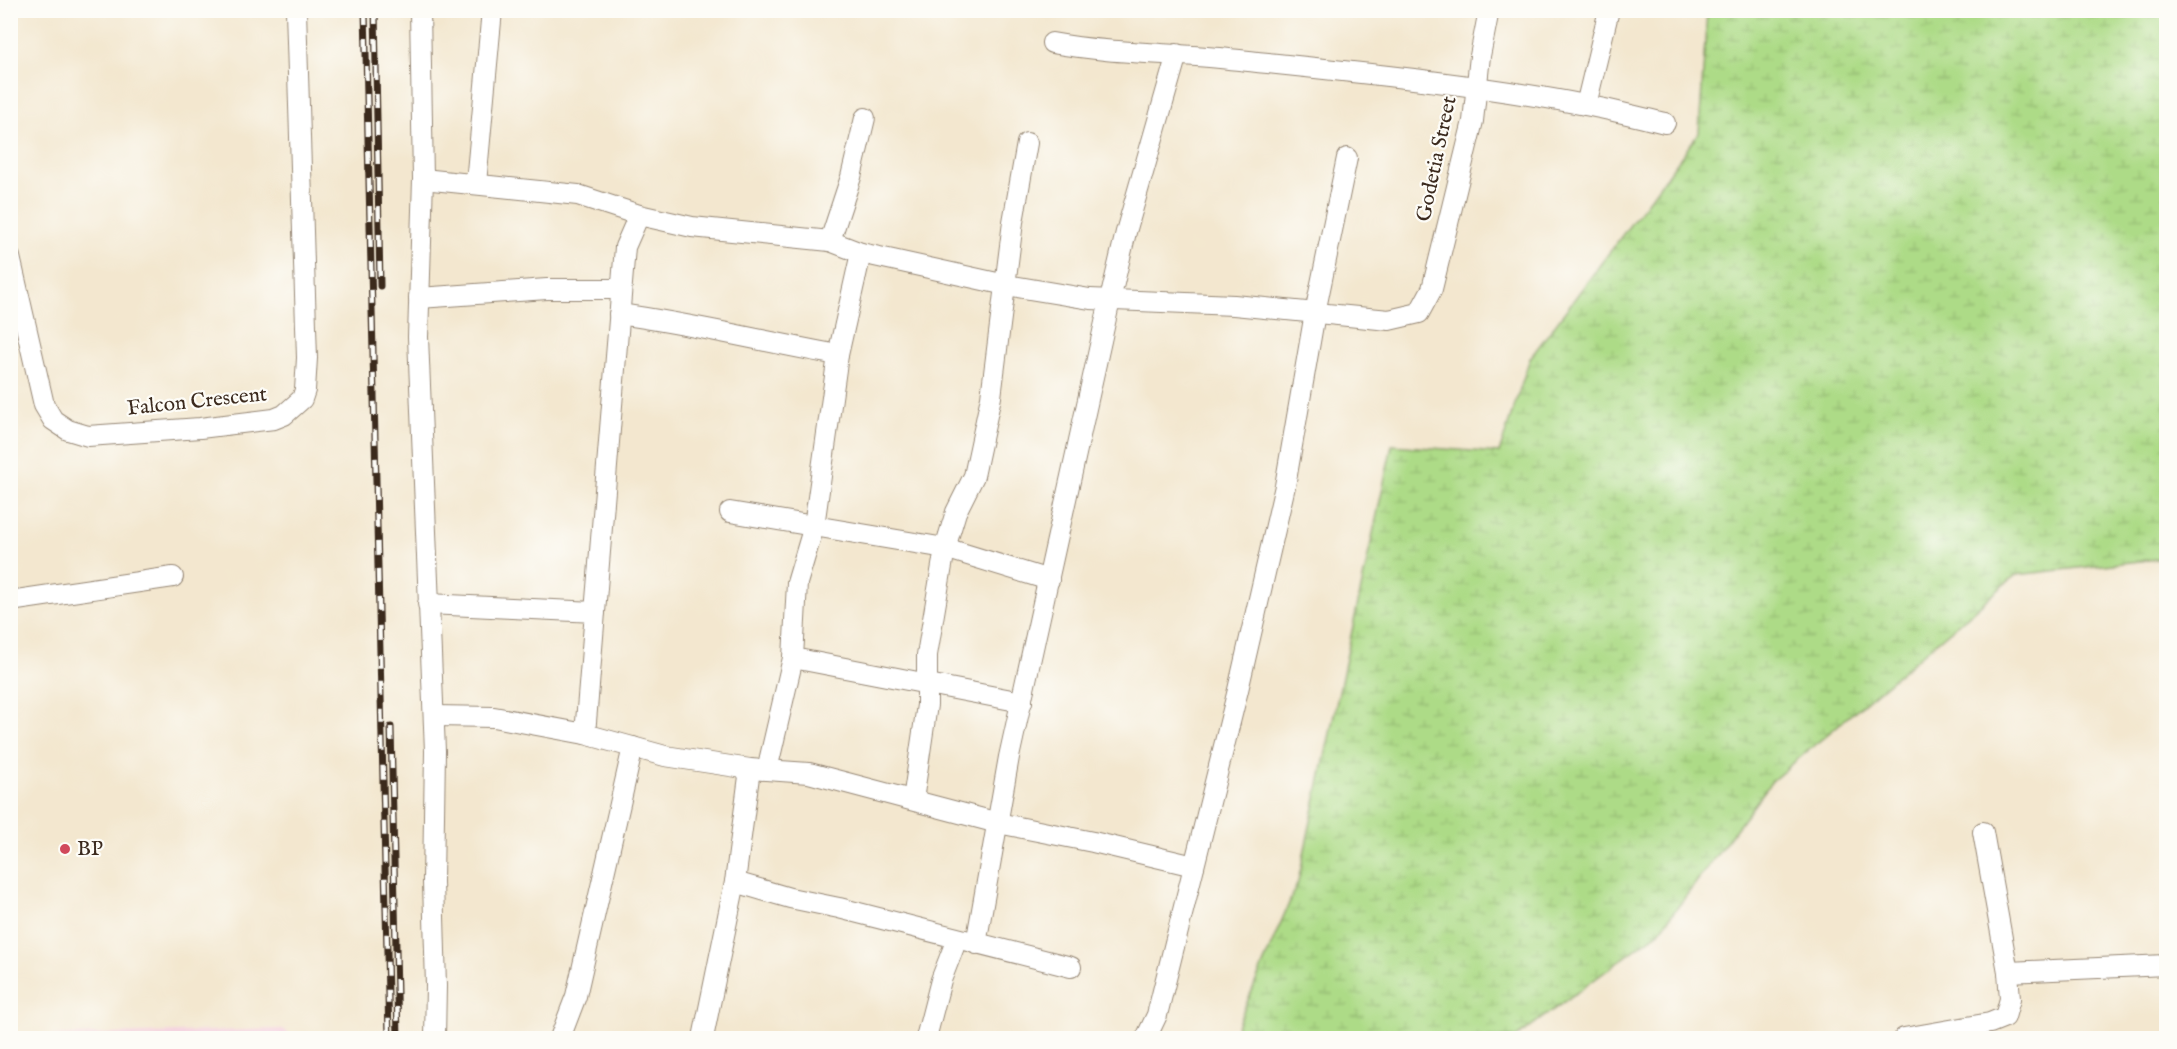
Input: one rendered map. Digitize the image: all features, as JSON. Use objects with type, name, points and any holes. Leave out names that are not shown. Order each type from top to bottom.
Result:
[{"type":"street","name":"Falcon Crescent","points":[[10,257],[44,405],[53,420],[68,430],[88,436],[211,427],[273,419],[295,408],[306,390],[307,358],[296,10]]},
{"type":"street","points":[[420,10],[423,178],[418,337],[434,716],[435,1038]]},
{"type":"street","points":[[476,183],[492,10]]},
{"type":"street","name":"Godetia Street","points":[[1315,313],[1389,320],[1419,313],[1432,289],[1473,121],[1480,56],[1489,10]]},
{"type":"street","points":[[1586,105],[1609,10]]},
{"type":"street","points":[[1052,43],[1086,49],[1177,54],[1477,88],[1586,105],[1665,123]]},
{"type":"street","points":[[926,1038],[941,980],[967,941],[998,823],[1022,702],[1110,300],[1126,232],[1177,54]]},
{"type":"street","points":[[830,241],[851,177],[865,118]]},
{"type":"street","points":[[913,800],[927,705],[927,655],[945,548],[956,512],[974,476],[991,397],[1013,222],[1027,142]]},
{"type":"street","points":[[1146,1038],[1157,1014],[1285,486],[1315,313],[1347,158]]},
{"type":"street","points":[[423,178],[578,195],[639,215],[692,227],[830,241],[861,253],[1006,285],[1090,299],[1234,305],[1315,313]]},
{"type":"street","points":[[585,734],[625,247],[639,215]]},
{"type":"street","points":[[703,1038],[758,769],[793,658],[797,583],[814,526],[838,355],[861,253]]},
{"type":"street","points":[[419,298],[546,289],[621,289]]},
{"type":"street","points":[[619,314],[675,321],[766,342],[838,355]]},
{"type":"street","points":[[730,512],[945,548],[997,562],[1049,580]]},
{"type":"street","points":[[10,601],[173,577]]},
{"type":"street","points":[[428,604],[595,612]]},
{"type":"street","points":[[793,658],[1022,702]]},
{"type":"street","points":[[434,716],[494,717],[585,734],[665,756],[758,769],[809,773],[998,823],[1194,866]]},
{"type":"street","points":[[560,1038],[576,996],[633,747]]},
{"type":"street","points":[[1904,1038],[1990,1023],[2005,1017],[2010,999],[2008,972],[1983,832]]},
{"type":"street","points":[[735,882],[790,898],[839,908],[1071,967]]},
{"type":"street","points":[[2008,972],[2166,965]]},
{"type":"shaded area","points":[[283,1029],[295,1038],[10,1038],[11,1037]]},
{"type":"green space","points":[[1707,11],[2166,11],[2166,558],[2016,575],[1772,781],[1659,932],[1515,1038],[1232,1038],[1298,882],[1392,445],[1499,453],[1530,358],[1699,133]]},
{"type":"railway","points":[[365,10],[389,1038]]},
{"type":"railway","points":[[375,10],[380,286]]},
{"type":"railway","points":[[391,727],[398,1038]]},
{"type":"place","name":"BP","points":[[65,849]]}]
